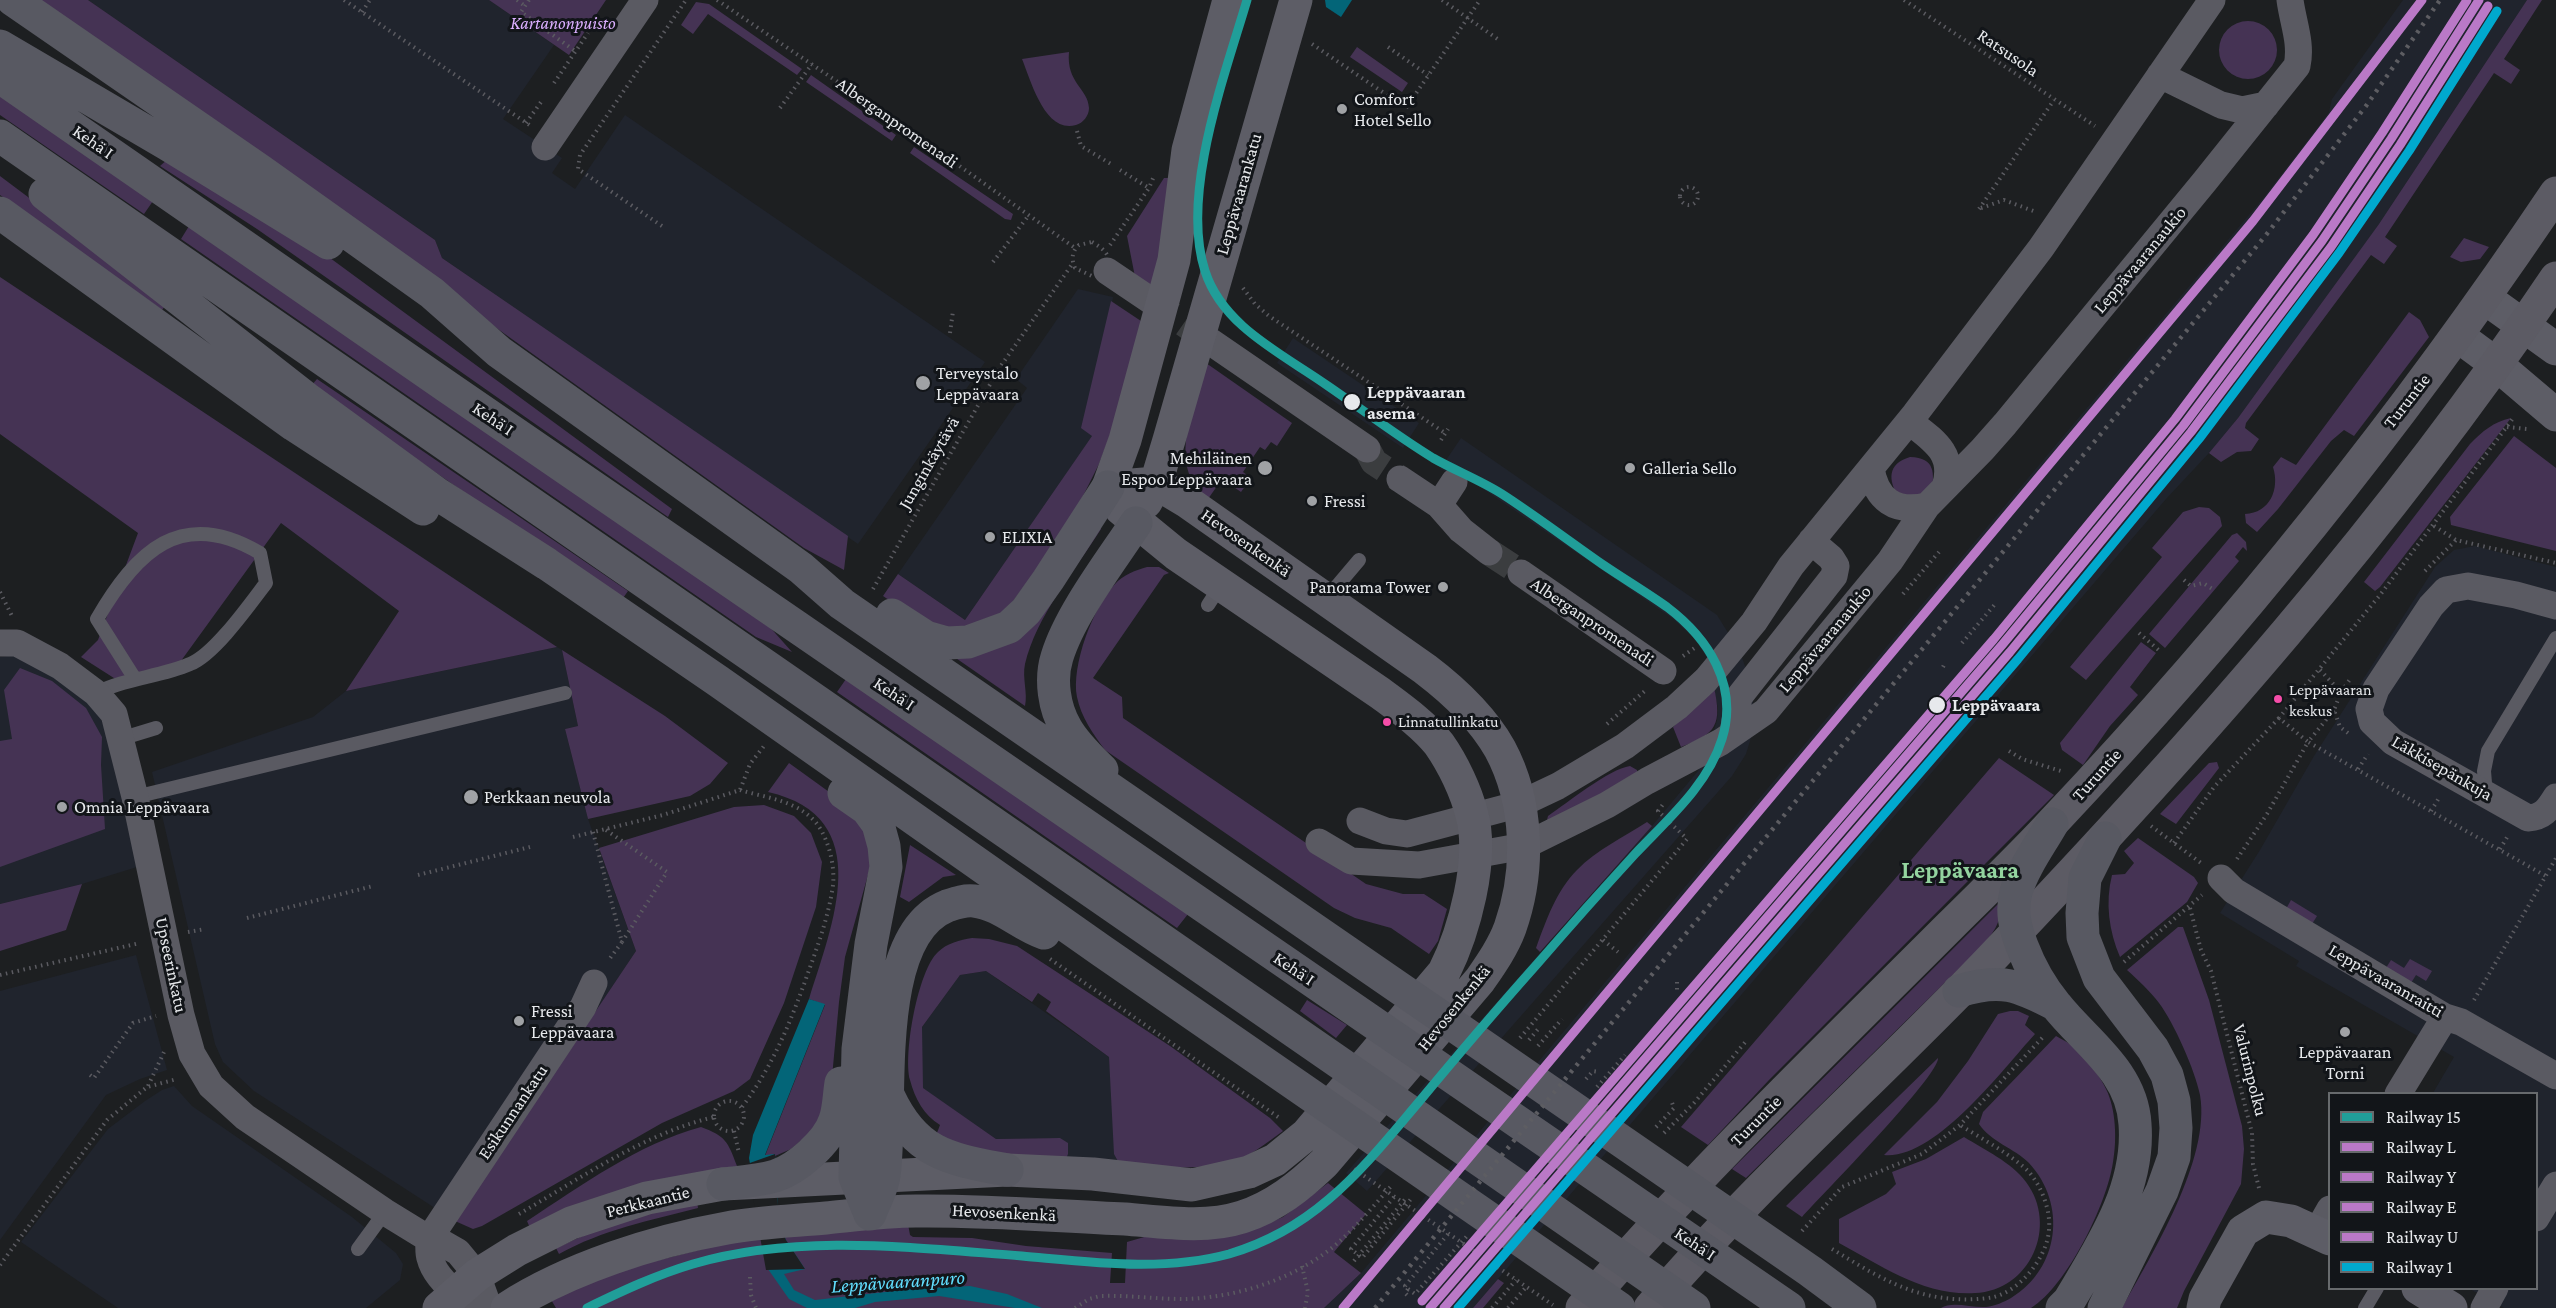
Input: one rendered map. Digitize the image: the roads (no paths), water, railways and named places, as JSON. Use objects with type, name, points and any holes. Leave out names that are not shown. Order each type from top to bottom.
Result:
[{"type":"highway","points":[[13,0],[261,171],[432,293],[499,352],[801,568],[842,604],[1150,818],[1386,978],[1820,1259],[1860,1308]]},
{"type":"highway","points":[[0,46],[167,144],[329,244],[420,309],[499,352]]},
{"type":"highway","name":"Kehä I","points":[[0,77],[1786,1306]]},
{"type":"highway","points":[[0,136],[1694,1308]]},
{"type":"highway","points":[[0,162],[76,216],[306,398],[440,495],[547,564],[1296,1087],[1619,1308]]},
{"type":"highway","points":[[0,213],[294,424],[374,477],[539,581],[642,631]]},
{"type":"highway","points":[[801,568],[849,588],[926,637],[947,643],[968,642],[1009,627],[1026,611],[1108,488]]},
{"type":"highway","points":[[1136,523],[1082,606],[1064,639],[1057,658],[1054,682],[1056,700],[1065,727],[1083,752],[1150,818]]},
{"type":"highway","points":[[796,738],[832,784],[867,809],[878,824],[885,846],[886,867],[871,944],[858,1049],[870,1177],[870,1214]]},
{"type":"highway","points":[[2052,824],[2024,872],[2016,893],[2013,913],[2016,931],[2030,968],[2054,1017]]},
{"type":"highway","points":[[2104,1308],[2162,1191],[2174,1157],[2176,1128],[2174,1101],[2167,1075],[2154,1049],[2099,978],[2084,937],[2082,913],[2085,878],[2105,838]]},
{"type":"highway","points":[[870,1177],[889,1097],[887,1062],[891,1021],[901,967],[910,940],[923,921],[941,909],[958,902],[972,901],[988,904],[1039,931],[1101,951]]},
{"type":"highway","points":[[1959,991],[1981,984],[2005,984],[2026,989],[2054,1017],[2096,1046],[2118,1076],[2131,1102],[2135,1124],[2134,1156],[2126,1192],[2103,1243],[2069,1301],[2062,1308]]},
{"type":"highway","points":[[732,1174],[777,1178],[809,1155],[831,1131],[836,1118],[841,1079],[858,1049]]},
{"type":"highway","points":[[889,1097],[906,1126],[935,1152],[953,1160],[1006,1170]]},
{"type":"main road","points":[[1156,483],[1108,488],[1125,440],[1174,260],[1188,150],[1228,0]]},
{"type":"main road","name":"Leppävaarankatu","points":[[1136,523],[1156,483],[1296,0]]},
{"type":"main road","name":"Turuntie","points":[[1582,1308],[1637,1243],[1743,1133],[2052,824],[2179,685],[2328,504],[2458,336],[2556,193]]},
{"type":"main road","points":[[1650,1308],[1774,1173],[1959,991],[2105,838],[2249,676],[2345,561],[2496,364],[2556,278]]},
{"type":"main road","points":[[2485,298],[2556,349]]},
{"type":"main road","points":[[2458,336],[2496,364],[2556,415]]},
{"type":"main road","name":"Hevosenkenkä","points":[[870,1214],[945,1210],[1193,1223],[1240,1218],[1264,1209],[1304,1183],[1324,1163],[1480,980],[1500,949],[1510,927],[1521,881],[1524,846],[1520,804],[1500,750],[1478,718],[1452,690],[1186,501],[1156,483]]},
{"type":"main road","name":"Hevosenkenkä","points":[[870,1177],[1006,1170],[1093,1174],[1192,1185],[1249,1172],[1275,1160],[1307,1134],[1444,972],[1457,945],[1475,857],[1473,816],[1448,759],[1424,728],[1380,693],[1215,595],[1121,509],[1108,488]]},
{"type":"main road","name":"Perkkaantie","points":[[462,1296],[516,1250],[571,1223],[732,1174]]},
{"type":"main road","points":[[777,1178],[870,1177]]},
{"type":"main road","points":[[507,1308],[535,1290],[562,1277],[638,1250],[727,1228],[870,1214]]},
{"type":"main road","points":[[2204,1308],[2205,1299],[2243,1231],[2266,1217],[2325,1227]]},
{"type":"main road","points":[[2421,1290],[2451,1308]]},
{"type":"street","points":[[548,142],[645,0]]},
{"type":"street","points":[[1419,865],[1364,829],[1360,821],[1386,831],[1407,834],[1520,804],[1558,786],[1625,746],[1677,707],[1724,660],[1811,542],[1910,422],[2041,248],[2212,0]]},
{"type":"street","points":[[2270,0],[2291,8]]},
{"type":"street","name":"Leppävaaranaukio","points":[[1524,846],[1607,805],[1647,781],[1711,748],[1766,711],[1890,561],[1936,496],[1982,450],[2011,416],[2297,66],[2298,37],[2291,8]]},
{"type":"street","points":[[2160,75],[2221,105],[2242,110],[2266,105]]},
{"type":"street","points":[[1107,271],[1150,300]]},
{"type":"street","points":[[1211,342],[1367,449]]},
{"type":"street","points":[[1871,468],[1873,481],[1883,496],[1896,506],[1911,509],[1936,496],[1949,472],[1946,458],[1935,442],[1910,422]]},
{"type":"street","points":[[1400,479],[1439,505],[1461,530],[1489,552]]},
{"type":"street","points":[[1439,505],[1454,482]]},
{"type":"street","name":"Leppävaaranaukio","points":[[1733,733],[1739,697],[1834,576],[1836,567],[1831,558],[1811,542]]},
{"type":"street","name":"Alberganpromenadi","points":[[1521,573],[1663,671]]},
{"type":"street","name":"Läkkisepänkuja","points":[[2556,606],[2516,595],[2468,586],[2446,590],[2431,606],[2376,689],[2369,709],[2372,722],[2393,742],[2528,818],[2539,817],[2549,809],[2556,797]]},
{"type":"street","name":"Upseerinkatu","points":[[0,643],[16,643],[40,654],[96,693],[114,714],[135,797],[181,1015],[200,1069],[211,1086],[245,1117],[385,1212],[429,1239],[458,1252],[462,1296],[489,1308]]},
{"type":"street","points":[[1625,746],[1638,758],[1646,771],[1647,781]]},
{"type":"street","points":[[1320,842],[1351,861],[1419,865],[1475,857],[1524,846]]},
{"type":"street","name":"Leppävaaranraitti","points":[[2221,878],[2234,891],[2453,1019],[2556,1076]]},
{"type":"street","name":"Esikunnankatu","points":[[429,1239],[583,1007],[594,982]]},
{"type":"street","points":[[2399,1092],[2453,1019]]},
{"type":"street","points":[[2538,1215],[2556,1185]]},
{"type":"street","points":[[2484,1308],[2494,1290]]},
{"type":"lane","points":[[96,693],[135,679],[192,664],[224,636],[266,583],[260,553],[243,543],[198,533],[171,538],[135,566],[97,619],[135,679]]},
{"type":"lane","points":[[1326,599],[1359,560]]},
{"type":"lane","points":[[2486,795],[2484,771],[2488,751],[2556,638]]},
{"type":"lane","points":[[135,797],[565,693]]},
{"type":"lane","points":[[120,739],[156,729]]},
{"type":"lane","points":[[358,1249],[385,1212]]},
{"type":"lane","points":[[2365,1308],[2376,1290]]},
{"type":"water","points":[[1325,0],[1352,0],[1341,17],[1326,7]]},
{"type":"water","points":[[809,999],[825,1004],[765,1155],[775,1154],[779,1222],[786,1240],[805,1269],[784,1274],[794,1290],[815,1300],[911,1289],[970,1286],[1007,1294],[1042,1308],[1015,1308],[939,1296],[875,1302],[855,1308],[807,1308],[789,1299],[768,1269],[749,1158],[753,1135]]},
{"type":"tunnel","points":[[1150,300],[1211,342]]},
{"type":"tunnel","points":[[1367,449],[1374,462],[1400,479]]},
{"type":"tunnel","points":[[1489,552],[1521,573]]},
{"type":"railway","points":[[1375,1308],[2266,235],[2366,106],[2440,0]]},
{"type":"rail line","name":"15","points":[[587,1308],[679,1268],[733,1254],[774,1249],[857,1245],[1100,1263],[1152,1264],[1204,1260],[1243,1250],[1269,1238],[1318,1208],[1364,1165],[1574,922],[1673,815],[1697,787],[1716,756],[1726,719],[1723,682],[1707,648],[1682,619],[1515,502],[1420,450],[1256,338],[1225,308],[1214,291],[1205,271],[1199,240],[1198,207],[1202,171],[1217,98],[1247,0]]},
{"type":"rail line","name":"L","points":[[1343,1308],[2253,221],[2422,0]]},
{"type":"rail line","name":"U","points":[[1422,1301],[1994,639],[2175,419],[2313,235],[2382,133],[2467,0]]},
{"type":"rail line","name":"Y","points":[[1430,1308],[2002,645],[2183,426],[2322,241],[2391,139],[2479,0]]},
{"type":"rail line","name":"E","points":[[1444,1308],[2010,652],[2191,432],[2331,247],[2400,145],[2488,6]]},
{"type":"rail line","name":"1","points":[[1458,1308],[2018,659],[2199,439],[2339,253],[2409,151],[2497,11]]},
{"type":"place","name":"Comfort Hotel Sello","points":[[1342,109]]},
{"type":"place","name":"Terveystalo Leppävaara","points":[[923,383]]},
{"type":"place","name":"Leppävaaran asema","points":[[1352,402]]},
{"type":"place","name":"Mehiläinen Espoo Leppävaara","points":[[1265,468]]},
{"type":"place","name":"Galleria Sello","points":[[1630,468]]},
{"type":"place","name":"Fressi","points":[[1312,501]]},
{"type":"place","name":"ELIXIA","points":[[990,537]]},
{"type":"place","name":"Panorama Tower","points":[[1443,587]]},
{"type":"place","name":"Leppävaaran keskus","points":[[2278,699]]},
{"type":"place","name":"Leppävaara","points":[[1937,705]]},
{"type":"place","name":"Linnatullinkatu","points":[[1387,722]]},
{"type":"place","name":"Perkkaan neuvola","points":[[471,797]]},
{"type":"place","name":"Omnia Leppävaara","points":[[62,807]]},
{"type":"place","name":"Fressi Leppävaara","points":[[519,1021]]},
{"type":"place","name":"Leppävaaran Torni","points":[[2345,1032]]},
{"type":"district","name":"Leppävaara","points":[[1960,871]]},
{"type":"park label","name":"Kartanonpuisto","points":[[563,23]]},
{"type":"water label","name":"Leppävaaranpuro","points":[[898,1282]]}]
